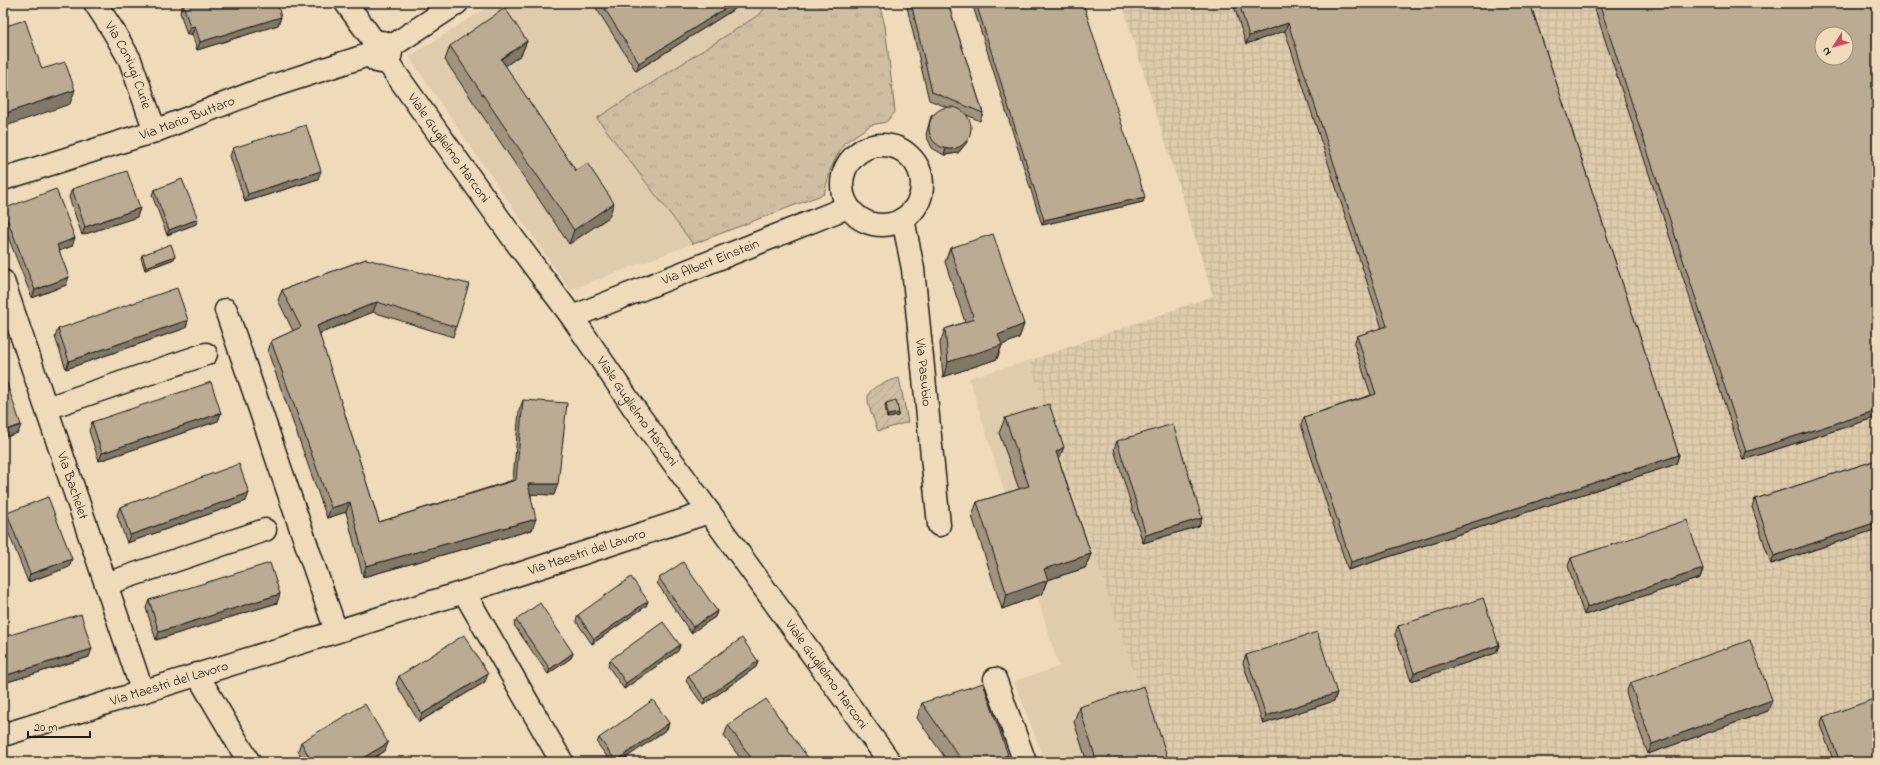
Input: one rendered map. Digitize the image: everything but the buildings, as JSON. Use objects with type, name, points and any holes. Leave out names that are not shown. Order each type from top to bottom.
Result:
[{"type":"street","name":"Via Coniugi Curie","points":[[95,3],[130,60],[155,131]]},
{"type":"street","name":"Viale Guglielmo Marconi","points":[[346,3],[513,238],[572,317],[636,411],[890,762]]},
{"type":"street","name":"Via Mario Buttaro","points":[[3,179],[155,131],[260,90],[381,52],[457,3]]},
{"type":"street","points":[[871,146],[890,146],[906,153],[915,162],[920,172],[922,186],[919,199],[913,210],[903,219],[892,224],[879,225],[862,219],[848,207],[843,196],[841,183],[844,171],[850,160],[860,151],[871,146]]},
{"type":"street","name":"Via Albert Einstein","points":[[572,317],[848,207]]},
{"type":"street","name":"Via Pasubio","points":[[903,219],[913,269],[939,526]]},
{"type":"street","name":"Via Bachelet","points":[[3,281],[142,690]]},
{"type":"street","points":[[226,310],[336,631]]},
{"type":"street","points":[[47,408],[206,354]]},
{"type":"street","name":"Via Maestri del Lavoro","points":[[3,734],[464,592],[709,512]]},
{"type":"street","points":[[106,584],[265,530]]},
{"type":"street","points":[[464,592],[562,762]]},
{"type":"street","points":[[197,674],[249,762]]},
{"type":"street","points":[[995,679],[1025,762]]},
{"type":"shaded area","points":[[494,3],[879,3],[885,26],[895,112],[886,122],[871,125],[844,143],[831,168],[824,194],[570,290],[409,57]]},
{"type":"shaded area","points":[[1122,3],[1877,3],[1877,762],[1164,762],[1029,361],[1213,296]]},
{"type":"shaded area","points":[[1029,361],[1164,762],[1045,762],[1014,681],[1059,667],[969,378]]},
{"type":"green space","points":[[768,3],[879,3],[885,26],[895,112],[886,122],[871,125],[844,143],[831,168],[824,194],[693,244],[597,118],[760,14]]},
{"type":"green space","points":[[899,378],[908,422],[878,431],[870,410],[868,396],[877,386]]}]
